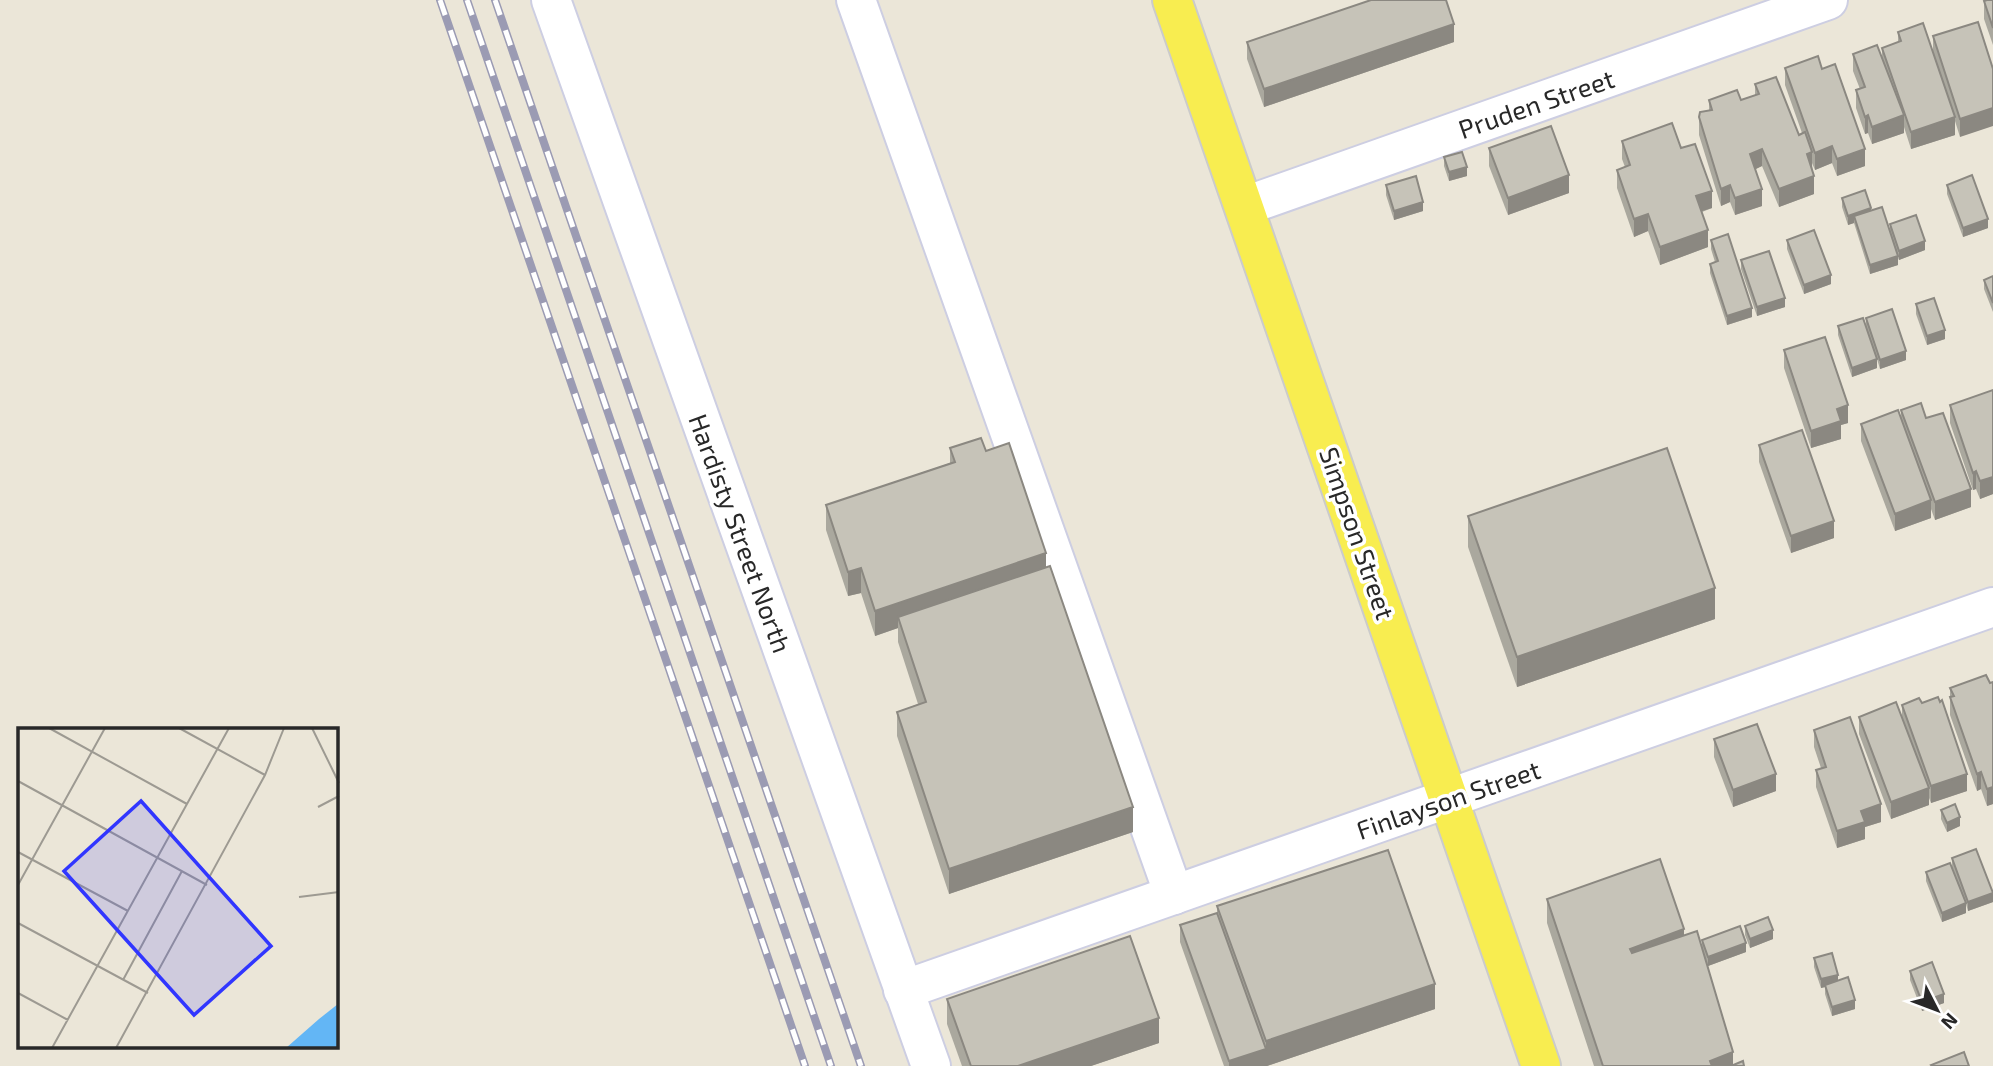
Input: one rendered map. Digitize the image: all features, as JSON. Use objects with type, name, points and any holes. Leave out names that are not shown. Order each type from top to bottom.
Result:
[{"type":"main road","name":"Simpson Street","points":[[1172,0],[1542,1066]]},
{"type":"street","name":"Hardisty Street North","points":[[551,0],[931,1066]]},
{"type":"street","points":[[856,0],[1174,895]]},
{"type":"street","name":"Pruden Street","points":[[1245,206],[1828,0]]},
{"type":"street","name":"Finlayson Street","points":[[903,990],[1993,607]]},
{"type":"building","points":[[1371,0],[1446,0],[1454,24],[1264,89],[1247,42]]},
{"type":"building","points":[[1993,0],[1993,28],[1984,1]]},
{"type":"building","points":[[1978,22],[1993,69],[1993,108],[1960,119],[1933,36]]},
{"type":"building","points":[[1923,23],[1955,117],[1911,132],[1882,48],[1901,41],[1898,32]]},
{"type":"building","points":[[1877,45],[1904,115],[1872,127],[1868,115],[1865,117],[1856,90],[1865,87],[1853,54]]},
{"type":"building","points":[[1818,56],[1822,69],[1835,64],[1865,149],[1837,159],[1832,146],[1815,153],[1785,68]]},
{"type":"building","points":[[1776,77],[1799,135],[1805,132],[1812,152],[1807,154],[1814,176],[1779,189],[1762,149],[1750,154],[1762,189],[1735,198],[1730,185],[1721,189],[1699,117],[1700,112],[1712,110],[1709,100],[1737,90],[1741,100],[1759,94],[1755,84]]},
{"type":"building","points":[[1672,123],[1681,148],[1695,144],[1712,191],[1696,196],[1708,230],[1660,247],[1648,214],[1634,219],[1617,170],[1630,165],[1622,141]]},
{"type":"building","points":[[1551,126],[1569,175],[1508,198],[1489,148]]},
{"type":"building","points":[[1462,152],[1467,167],[1449,172],[1444,157]]},
{"type":"building","points":[[1972,175],[1988,219],[1963,228],[1947,185]]},
{"type":"building","points":[[1416,176],[1423,202],[1394,211],[1386,185]]},
{"type":"building","points":[[1865,190],[1871,208],[1848,216],[1842,198]]},
{"type":"building","points":[[1882,207],[1898,256],[1870,265],[1854,216]]},
{"type":"building","points":[[1916,215],[1925,241],[1899,251],[1890,224]]},
{"type":"building","points":[[1814,230],[1831,275],[1804,285],[1787,240]]},
{"type":"building","points":[[1728,234],[1752,308],[1727,316],[1710,264],[1718,261],[1711,240]]},
{"type":"building","points":[[1769,251],[1785,298],[1757,307],[1741,260]]},
{"type":"building","points":[[1993,276],[1993,303],[1984,280]]},
{"type":"building","points":[[1934,298],[1945,330],[1927,336],[1916,304]]},
{"type":"building","points":[[1892,309],[1906,351],[1880,360],[1866,318]]},
{"type":"building","points":[[1863,318],[1877,359],[1852,368],[1838,326]]},
{"type":"building","points":[[1825,337],[1848,405],[1837,409],[1841,421],[1811,431],[1784,350]]},
{"type":"building","points":[[1993,390],[1993,477],[1980,481],[1976,471],[1973,473],[1950,405]]},
{"type":"building","points":[[1921,403],[1926,418],[1943,413],[1971,489],[1935,502],[1901,410]]},
{"type":"building","points":[[1898,410],[1931,500],[1895,514],[1861,424]]},
{"type":"building","points":[[1802,430],[1834,521],[1791,536],[1759,445]]},
{"type":"building","points":[[981,438],[986,451],[1009,443],[1046,553],[875,611],[861,568],[848,572],[826,505],[955,462],[950,448]]},
{"type":"building","points":[[1667,448],[1715,588],[1517,657],[1468,516]]},
{"type":"building","points":[[1050,566],[1133,807],[949,869],[897,712],[926,702],[898,617]]},
{"type":"building","points":[[1986,675],[1990,683],[1993,682],[1993,787],[1987,789],[1981,772],[1977,774],[1950,697],[1954,696],[1950,688]]},
{"type":"building","points":[[1938,697],[1940,702],[1942,700],[1967,774],[1931,786],[1902,705],[1919,698],[1922,703]]},
{"type":"building","points":[[1896,702],[1929,788],[1891,802],[1859,717]]},
{"type":"building","points":[[1850,717],[1881,804],[1861,811],[1865,822],[1837,831],[1816,770],[1826,767],[1814,730]]},
{"type":"building","points":[[1757,724],[1776,774],[1733,790],[1714,739]]},
{"type":"building","points":[[1955,804],[1960,817],[1947,823],[1941,810]]},
{"type":"building","points":[[1976,849],[1993,893],[1968,902],[1952,858]]},
{"type":"building","points":[[1388,850],[1435,984],[1266,1041],[1217,906]]},
{"type":"building","points":[[1660,859],[1684,929],[1630,949],[1632,953],[1697,931],[1733,1052],[1710,1061],[1712,1066],[1603,1066],[1547,899]]},
{"type":"building","points":[[1950,863],[1966,903],[1942,913],[1926,872]]},
{"type":"building","points":[[1217,913],[1266,1049],[1229,1061],[1180,925]]},
{"type":"building","points":[[1768,917],[1773,930],[1750,939],[1745,926]]},
{"type":"building","points":[[1740,926],[1746,943],[1708,957],[1702,940]]},
{"type":"building","points":[[1130,936],[1159,1018],[1018,1066],[971,1066],[947,999]]},
{"type":"building","points":[[1832,953],[1838,975],[1821,979],[1814,958]]},
{"type":"building","points":[[1932,962],[1944,994],[1922,1002],[1910,971]]},
{"type":"building","points":[[1848,977],[1855,1000],[1832,1007],[1825,985]]},
{"type":"building","points":[[1964,1052],[1969,1066],[1931,1065]]},
{"type":"building","points":[[1743,1061],[1744,1066],[1731,1066]]},
{"type":"railway","points":[[440,0],[805,1066]]},
{"type":"railway","points":[[467,0],[831,1066]]},
{"type":"railway","points":[[495,0],[861,1066]]}]
